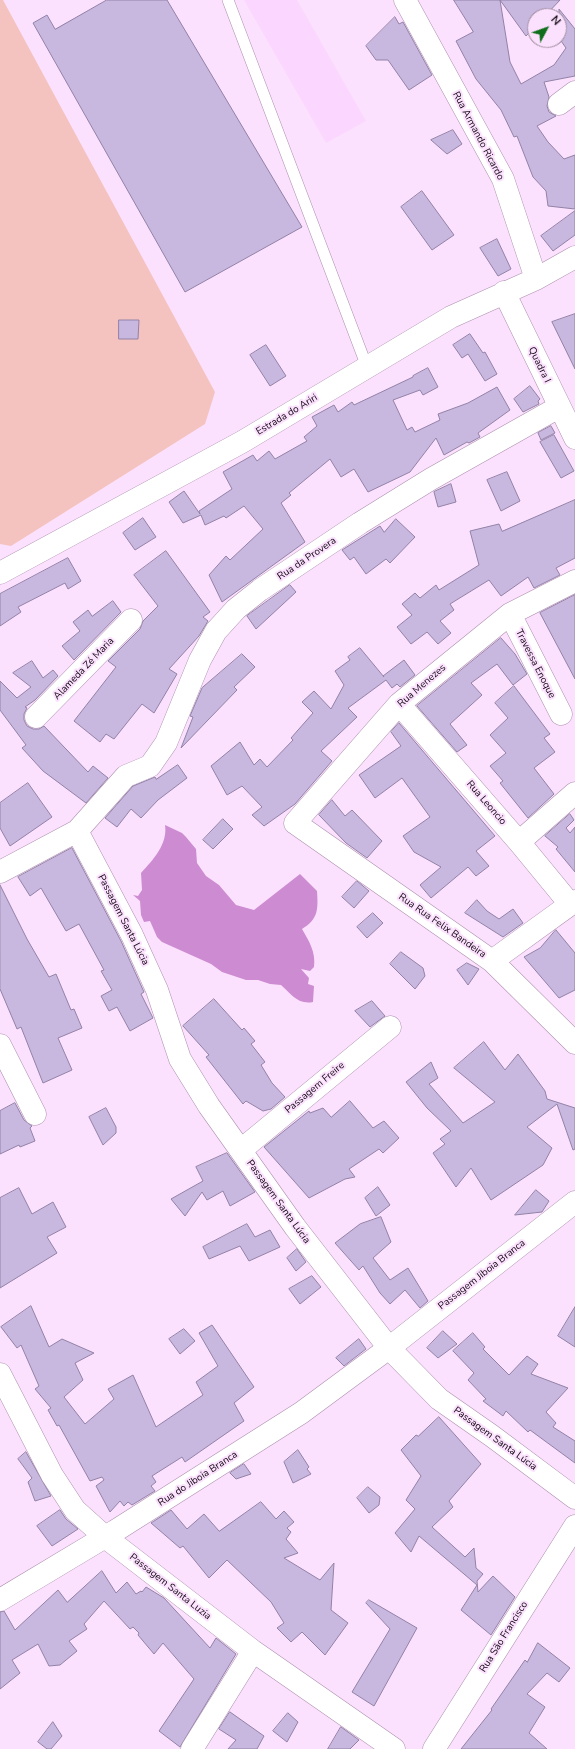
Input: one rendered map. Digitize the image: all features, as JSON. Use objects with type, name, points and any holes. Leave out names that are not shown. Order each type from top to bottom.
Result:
[{"type":"street","name":"Rua Armando Ricardo","points":[[405,0],[502,179],[536,279]]},
{"type":"street","name":"Estrada do Ariri","points":[[0,573],[242,442],[451,317],[536,279],[575,257]]},
{"type":"street","name":"Quadra I","points":[[504,292],[575,438]]},
{"type":"street","name":"Rua da Provera","points":[[77,832],[126,776],[150,766],[158,756],[166,743],[200,660],[216,631],[236,609],[260,590],[418,487],[559,407]]},
{"type":"street","name":"Rua Menezes","points":[[295,824],[399,704],[510,614],[575,581]]},
{"type":"street","name":"Travessa Enoque","points":[[510,614],[561,714]]},
{"type":"street","name":"Alameda Zé Maria","points":[[36,717],[131,620]]},
{"type":"street","name":"Rua Leoncio","points":[[399,704],[572,903]]},
{"type":"street","points":[[519,842],[575,793]]},
{"type":"street","name":"Rua Rua Felix Bandeira","points":[[295,824],[492,961],[575,1043]]},
{"type":"street","points":[[0,872],[77,832]]},
{"type":"street","name":"Passagem Santa Lúcia","points":[[77,832],[132,934],[154,983],[180,1059],[209,1106],[295,1227],[389,1348],[439,1399],[492,1436],[575,1498]]},
{"type":"street","points":[[492,961],[572,903]]},
{"type":"street","name":"Passagem Freire","points":[[241,1150],[390,1026]]},
{"type":"street","points":[[0,1045],[34,1114]]},
{"type":"street","name":"Passagem Jiboia Branca","points":[[389,1348],[575,1202]]},
{"type":"street","name":"Rua do Jiboia Branca","points":[[0,1600],[105,1537],[301,1413],[389,1348]]},
{"type":"street","name":"Passagem Santa Luzia","points":[[0,1374],[56,1481],[75,1510],[105,1537],[253,1651],[394,1749]]},
{"type":"street","name":"Rua São Francisco","points":[[434,1749],[575,1526]]},
{"type":"street","points":[[192,1749],[253,1651]]},
{"type":"lane","points":[[228,0],[367,367]]},
{"type":"shaded area","points":[[0,0],[3,0],[215,392],[205,424],[11,546],[0,544]]},
{"type":"shaded area","points":[[244,0],[297,0],[366,121],[326,143]]},
{"type":"shaded area","points":[[165,825],[182,833],[186,837],[196,849],[197,863],[206,876],[219,885],[236,905],[254,910],[300,874],[317,891],[316,913],[312,921],[302,929],[314,956],[314,967],[310,971],[301,969],[309,978],[308,984],[314,986],[313,1002],[303,1002],[299,1000],[281,985],[270,984],[258,980],[246,980],[222,972],[211,964],[162,942],[157,937],[150,921],[144,922],[141,915],[140,901],[133,895],[138,896],[142,890],[141,873],[155,857],[162,845]]},
{"type":"building","points":[[107,0],[167,0],[302,227],[185,292],[33,23],[47,15],[55,29]]},
{"type":"building","points":[[454,0],[500,0],[510,62],[521,84],[554,65],[567,48],[567,19],[575,29],[575,76],[544,82],[549,97],[547,106],[549,112],[556,116],[537,126],[548,142],[564,159],[575,155],[575,209],[548,206],[546,191],[533,177],[517,136],[514,137],[501,110],[476,79],[456,41],[473,32]]},
{"type":"building","points":[[500,0],[560,0],[552,8],[527,8],[526,36]]},
{"type":"building","points":[[395,17],[399,24],[403,22],[432,75],[409,90],[388,60],[376,60],[366,46]]},
{"type":"building","points":[[453,130],[462,144],[447,154],[431,140]]},
{"type":"building","points":[[422,191],[454,235],[432,250],[401,207]]},
{"type":"building","points":[[575,211],[575,235],[553,251],[541,236]]},
{"type":"building","points":[[497,239],[511,269],[498,276],[480,248]]},
{"type":"building","points":[[575,314],[575,369],[552,322]]},
{"type":"building","points":[[119,320],[139,320],[138,339],[119,339]]},
{"type":"building","points":[[470,334],[483,353],[485,352],[497,374],[485,381],[468,354],[462,358],[453,345]]},
{"type":"building","points":[[266,345],[286,376],[270,386],[250,355]]},
{"type":"building","points":[[428,368],[438,387],[423,395],[420,390],[393,400],[407,430],[412,427],[415,432],[440,420],[438,414],[468,403],[497,387],[510,410],[478,433],[480,437],[469,443],[467,442],[444,455],[436,438],[410,472],[368,492],[354,469],[341,477],[330,459],[289,493],[291,495],[281,503],[305,542],[222,602],[209,575],[226,556],[230,560],[263,529],[244,506],[226,518],[224,516],[205,525],[201,515],[183,523],[169,502],[184,491],[200,514],[199,511],[232,489],[223,472],[253,455],[257,461],[269,451],[275,459],[307,441],[304,437],[317,426],[312,417],[334,405],[338,412],[352,402],[354,405],[413,377]]},
{"type":"building","points":[[530,386],[540,399],[538,401],[539,404],[523,412],[514,399]]},
{"type":"building","points":[[551,426],[555,433],[541,440],[538,433]]},
{"type":"building","points":[[554,435],[574,471],[561,478],[540,442]]},
{"type":"building","points":[[507,472],[520,501],[501,511],[487,480]]},
{"type":"building","points":[[451,484],[456,502],[438,507],[434,492]]},
{"type":"building","points":[[575,500],[575,558],[556,568],[560,575],[534,588],[528,577],[501,596],[489,580],[450,604],[454,610],[440,621],[451,633],[438,644],[427,632],[411,644],[397,627],[412,615],[402,604],[415,593],[420,598],[436,585],[439,590],[479,565],[470,531],[499,524],[502,531]]},
{"type":"building","points":[[143,518],[156,537],[135,550],[123,533]]},
{"type":"building","points":[[396,519],[415,537],[390,563],[386,559],[366,574],[354,557],[350,560],[342,550],[380,526],[384,532]]},
{"type":"building","points":[[166,551],[210,612],[203,617],[208,621],[199,636],[169,669],[177,674],[154,713],[142,704],[114,739],[106,734],[100,742],[74,721],[116,667],[108,661],[140,629],[143,621],[158,606],[134,575]]},
{"type":"building","points":[[68,558],[81,581],[68,589],[65,583],[18,607],[21,612],[0,626],[0,594]]},
{"type":"building","points":[[290,585],[296,592],[256,629],[247,616]]},
{"type":"building","points":[[575,595],[575,679],[540,613]]},
{"type":"building","points":[[113,601],[121,612],[74,660],[62,646],[80,631],[73,622],[88,610],[92,616]]},
{"type":"building","points":[[501,638],[515,654],[527,674],[513,685],[497,664],[471,683],[482,695],[450,724],[467,745],[457,752],[417,706]]},
{"type":"building","points":[[360,648],[383,676],[404,660],[415,675],[400,687],[397,684],[392,688],[386,680],[348,708],[357,717],[321,751],[332,761],[295,804],[264,826],[252,815],[262,807],[242,786],[227,795],[211,766],[240,742],[254,765],[260,759],[267,767],[293,740],[291,738],[313,713],[302,702],[314,691],[331,709],[344,685],[335,671],[350,660],[348,657]]},
{"type":"building","points":[[242,654],[255,667],[234,687],[237,690],[181,748],[193,717],[190,716],[202,688]]},
{"type":"building","points":[[32,661],[43,678],[53,670],[58,676],[35,700],[25,707],[27,708],[24,714],[24,720],[27,726],[33,729],[39,729],[44,726],[88,772],[93,766],[108,778],[86,803],[43,771],[22,748],[26,745],[0,710],[0,681],[17,698],[31,687],[13,673]]},
{"type":"building","points":[[514,686],[550,734],[544,738],[555,752],[534,768],[554,794],[528,818],[500,783],[503,781],[490,766],[506,753],[490,735],[508,718],[495,703]]},
{"type":"building","points":[[399,723],[495,836],[476,851],[489,866],[476,876],[468,867],[431,898],[420,885],[441,867],[414,852],[403,836],[430,817],[402,778],[375,798],[359,775],[401,746],[391,732]]},
{"type":"building","points":[[178,765],[187,778],[158,800],[141,818],[131,809],[117,827],[105,818],[133,786],[155,777],[156,779]]},
{"type":"building","points":[[28,783],[52,817],[10,846],[0,828],[0,803]]},
{"type":"building","points":[[332,800],[345,816],[352,810],[382,841],[367,858],[346,843],[319,815]]},
{"type":"building","points":[[570,814],[574,820],[566,828],[570,833],[575,827],[575,872],[556,849],[558,847],[545,836]]},
{"type":"building","points":[[223,819],[233,829],[213,849],[203,840]]},
{"type":"building","points":[[72,848],[121,941],[144,992],[141,994],[153,1018],[130,1031],[117,1007],[109,1011],[101,996],[112,990],[101,971],[104,970],[79,924],[66,931],[41,888],[30,896],[18,877]]},
{"type":"building","points":[[357,881],[369,891],[354,908],[342,897]]},
{"type":"building","points":[[0,885],[27,939],[49,977],[56,974],[71,1010],[74,1009],[82,1028],[58,1038],[72,1070],[43,1083],[21,1027],[17,1029],[0,989]]},
{"type":"building","points":[[477,900],[487,911],[499,919],[513,909],[523,923],[503,937],[465,913]]},
{"type":"building","points":[[373,913],[383,923],[367,938],[357,927]]},
{"type":"building","points":[[556,930],[575,953],[575,990],[559,998],[524,957],[540,948]]},
{"type":"building","points":[[401,952],[423,968],[425,976],[415,989],[390,964]]},
{"type":"building","points":[[467,963],[479,969],[468,985],[457,970]]},
{"type":"building","points":[[214,999],[242,1030],[244,1028],[255,1041],[251,1044],[265,1062],[261,1065],[272,1083],[285,1097],[271,1109],[263,1111],[246,1101],[243,1104],[206,1057],[209,1055],[183,1026]]},
{"type":"building","points":[[372,1001],[385,1016],[370,1027],[355,1011]]},
{"type":"building","points":[[484,1042],[505,1070],[518,1054],[545,1091],[547,1099],[575,1108],[575,1149],[573,1150],[557,1104],[527,1127],[552,1148],[543,1165],[491,1200],[471,1168],[456,1187],[433,1153],[445,1144],[440,1139],[451,1131],[427,1108],[406,1082],[431,1062],[438,1078],[429,1084],[463,1123],[495,1102],[454,1068]]},
{"type":"building","points":[[350,1101],[373,1128],[384,1121],[399,1138],[383,1153],[379,1149],[349,1169],[355,1177],[345,1179],[309,1198],[264,1147],[309,1111],[310,1113],[323,1108],[331,1117]]},
{"type":"building","points":[[15,1103],[24,1120],[32,1126],[30,1128],[35,1141],[20,1147],[19,1145],[0,1154],[0,1111]]},
{"type":"building","points":[[106,1108],[116,1127],[116,1133],[103,1145],[89,1117]]},
{"type":"building","points":[[227,1153],[255,1192],[230,1206],[223,1191],[207,1200],[202,1192],[185,1216],[171,1199],[203,1181],[196,1167]]},
{"type":"building","points":[[378,1187],[390,1205],[376,1216],[365,1198]]},
{"type":"building","points":[[19,1188],[32,1214],[53,1202],[66,1227],[47,1237],[57,1253],[0,1288],[0,1198]]},
{"type":"building","points":[[536,1190],[549,1201],[542,1212],[515,1215]]},
{"type":"building","points":[[381,1217],[391,1242],[373,1258],[390,1280],[408,1268],[428,1301],[420,1308],[405,1290],[390,1304],[380,1293],[363,1266],[359,1270],[335,1243],[360,1224]]},
{"type":"building","points":[[247,1224],[255,1237],[270,1230],[280,1247],[249,1261],[240,1246],[209,1259],[203,1247]]},
{"type":"building","points":[[297,1249],[306,1262],[296,1271],[287,1258]]},
{"type":"building","points":[[312,1276],[321,1287],[300,1304],[289,1289]]},
{"type":"building","points":[[31,1306],[49,1347],[62,1339],[94,1353],[75,1363],[83,1380],[64,1397],[85,1424],[114,1399],[108,1389],[133,1375],[156,1427],[203,1395],[196,1382],[218,1366],[199,1333],[212,1325],[254,1387],[234,1403],[244,1421],[185,1462],[182,1457],[152,1476],[156,1482],[151,1486],[155,1491],[132,1505],[128,1502],[124,1506],[120,1501],[110,1512],[96,1486],[104,1480],[102,1477],[90,1481],[59,1425],[57,1426],[48,1410],[51,1408],[35,1389],[39,1386],[21,1345],[17,1348],[1,1327]]},
{"type":"building","points":[[575,1307],[575,1347],[558,1336]]},
{"type":"building","points":[[184,1329],[195,1341],[180,1354],[169,1339]]},
{"type":"building","points":[[443,1331],[457,1344],[438,1358],[427,1348]]},
{"type":"building","points":[[473,1333],[485,1347],[483,1349],[509,1375],[527,1356],[538,1364],[531,1374],[568,1388],[546,1412],[556,1423],[553,1427],[575,1441],[575,1463],[530,1430],[528,1432],[506,1411],[503,1416],[483,1401],[486,1399],[468,1380],[474,1373],[453,1351]]},
{"type":"building","points":[[359,1339],[366,1349],[344,1366],[336,1358]]},
{"type":"building","points":[[439,1417],[481,1464],[449,1501],[453,1507],[432,1527],[465,1557],[474,1548],[476,1568],[483,1574],[477,1581],[478,1592],[493,1576],[515,1597],[491,1635],[461,1610],[477,1585],[419,1536],[411,1552],[395,1533],[415,1509],[406,1500],[421,1476],[401,1450],[416,1435],[418,1436]]},
{"type":"building","points":[[298,1450],[309,1467],[307,1469],[311,1474],[293,1483],[284,1462]]},
{"type":"building","points":[[26,1452],[51,1496],[35,1501],[28,1482],[32,1478],[18,1459]]},
{"type":"building","points":[[244,1464],[251,1474],[236,1479],[230,1473]]},
{"type":"building","points":[[368,1487],[380,1497],[379,1505],[369,1513],[357,1498]]},
{"type":"building","points":[[261,1502],[276,1519],[284,1511],[294,1522],[287,1528],[291,1532],[286,1539],[298,1553],[284,1558],[320,1580],[334,1563],[331,1610],[348,1623],[325,1655],[302,1632],[291,1642],[277,1628],[284,1623],[271,1602],[227,1560],[209,1578],[183,1546],[180,1548],[151,1523],[171,1510],[187,1529],[204,1514],[219,1531]]},
{"type":"building","points":[[60,1510],[66,1519],[78,1529],[52,1546],[37,1526]]},
{"type":"building","points":[[102,1571],[116,1593],[127,1582],[136,1594],[141,1591],[142,1592],[146,1587],[164,1598],[210,1648],[216,1638],[236,1654],[180,1747],[159,1731],[194,1679],[163,1643],[154,1654],[138,1635],[139,1633],[133,1627],[130,1629],[104,1601],[84,1624],[87,1629],[69,1641],[77,1651],[60,1665],[49,1666],[38,1644],[12,1660],[20,1673],[0,1689],[0,1612],[4,1611],[15,1630],[58,1590],[67,1602]]},
{"type":"building","points":[[369,1600],[417,1628],[374,1706],[352,1692],[390,1629],[366,1603]]},
{"type":"building","points":[[538,1643],[570,1668],[559,1682],[547,1673],[527,1694],[545,1707],[529,1733],[547,1749],[461,1749],[492,1710],[491,1709],[525,1660],[527,1662]]},
{"type":"building","points":[[230,1712],[264,1736],[257,1749],[228,1749],[236,1740],[219,1729]]},
{"type":"building","points":[[288,1713],[298,1722],[287,1742],[273,1731]]},
{"type":"building","points":[[53,1722],[62,1736],[51,1749],[47,1749],[38,1742]]},
{"type":"building","points":[[341,1727],[359,1740],[350,1749],[328,1749]]}]
